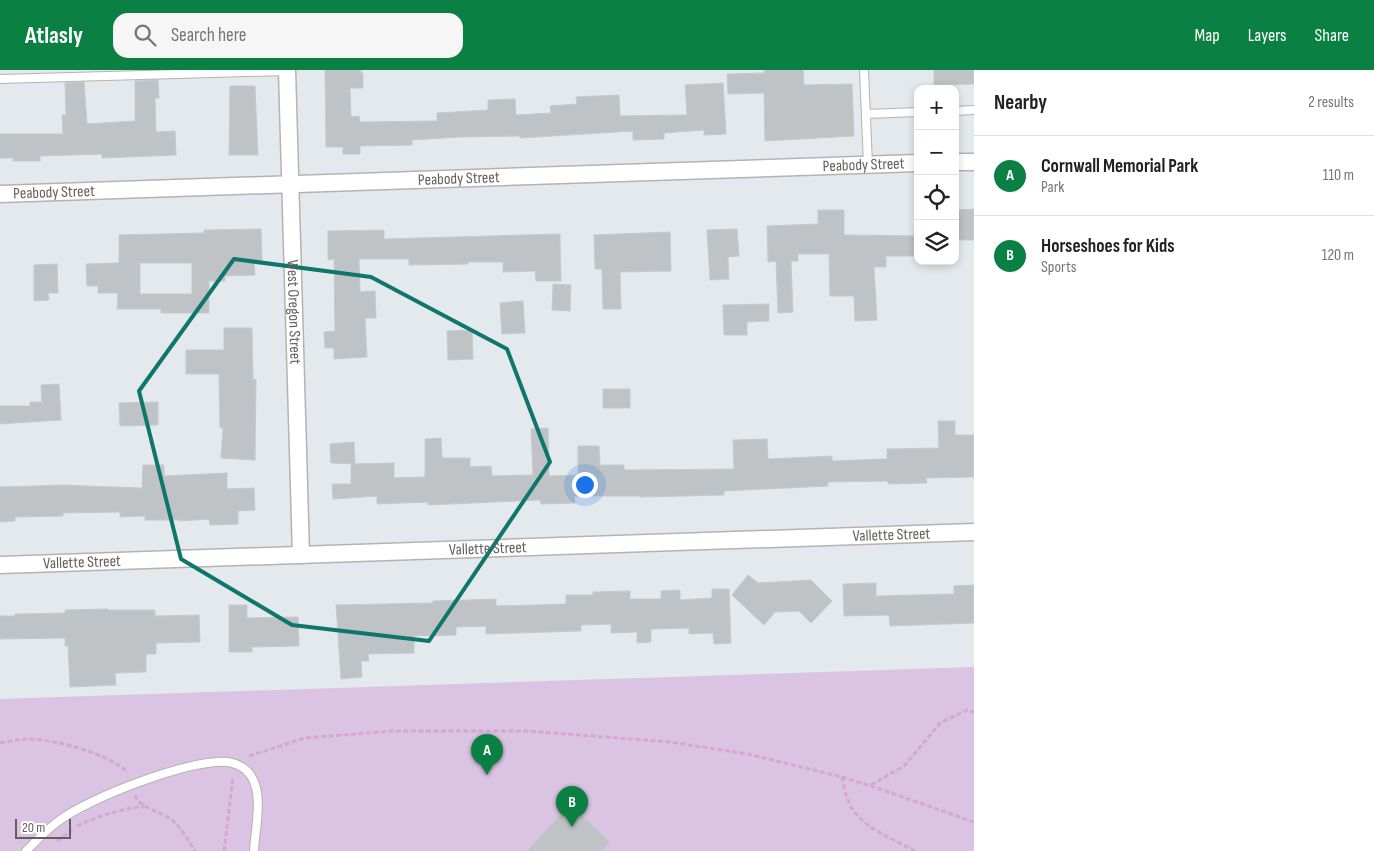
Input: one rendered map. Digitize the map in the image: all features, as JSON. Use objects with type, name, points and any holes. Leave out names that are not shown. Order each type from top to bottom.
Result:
[{"type":"street","name":"West Oregon Street","points":[[287,71],[301,555]]},
{"type":"street","points":[[959,162],[974,162]]},
{"type":"street","name":"Peabody Street","points":[[0,194],[914,164]]},
{"type":"street","name":"Vallette Street","points":[[0,565],[974,532]]},
{"type":"lane","points":[[864,70],[868,165]]},
{"type":"lane","points":[[0,79],[287,71]]},
{"type":"lane","points":[[959,111],[974,110]]},
{"type":"lane","points":[[866,114],[914,112]]},
{"type":"lane","points":[[26,851],[60,820],[88,804],[171,772],[197,765],[230,762],[246,770],[257,790],[254,851]]},
{"type":"path","points":[[871,786],[904,766],[940,723],[966,710],[974,712]]},
{"type":"path","points":[[224,851],[232,777],[244,756],[305,738],[392,731],[508,730],[670,742],[748,754],[871,786],[974,822]]},
{"type":"path","points":[[0,743],[31,739],[50,741],[80,748],[107,759],[127,772],[136,799],[144,806],[156,810],[172,820],[186,836],[195,851]]},
{"type":"path","points":[[842,778],[846,794],[852,807],[860,817],[872,828],[915,851]]},
{"type":"path","points":[[50,846],[75,827],[94,818],[115,811],[144,806]]},
{"type":"highlighted area","points":[[234,259],[371,277],[507,349],[550,462],[429,641],[292,625],[181,559],[139,391]]},
{"type":"shaded area","points":[[974,667],[974,851],[0,851],[0,699]]},
{"type":"building","points":[[325,70],[361,70],[361,73],[363,73],[363,88],[350,88],[351,117],[359,116],[360,122],[437,121],[437,113],[488,110],[488,100],[515,99],[516,115],[551,113],[550,106],[577,104],[576,97],[619,95],[620,116],[687,115],[685,85],[723,83],[726,134],[704,135],[704,130],[664,133],[664,139],[633,140],[633,131],[520,138],[520,136],[459,137],[412,140],[412,145],[360,146],[360,154],[343,154],[343,147],[326,147]]},
{"type":"building","points":[[764,70],[803,70],[804,85],[852,84],[854,136],[765,141],[764,93],[728,94],[727,74],[764,73]]},
{"type":"building","points":[[934,70],[974,70],[974,84],[934,85]]},
{"type":"building","points":[[158,80],[159,98],[155,98],[156,132],[175,131],[176,155],[102,158],[102,154],[40,156],[40,161],[13,161],[13,158],[0,158],[0,134],[63,134],[62,115],[66,115],[65,83],[84,82],[87,124],[135,121],[135,81]]},
{"type":"building","points":[[230,86],[255,86],[258,155],[229,155]]},
{"type":"building","points":[[974,209],[974,240],[959,240],[959,210]]},
{"type":"building","points":[[818,210],[844,210],[844,235],[914,236],[914,256],[886,256],[886,267],[874,267],[877,320],[855,321],[854,296],[830,296],[829,254],[798,254],[798,261],[791,261],[793,312],[778,313],[776,261],[768,262],[767,226],[818,224]]},
{"type":"building","points":[[261,229],[262,261],[254,261],[255,275],[225,276],[225,281],[209,281],[209,313],[161,313],[161,309],[117,309],[118,293],[98,293],[98,286],[87,286],[86,264],[119,263],[119,235],[204,233],[204,230]],"holes":[[[140,263],[192,263],[192,294],[140,294]]]},
{"type":"building","points":[[737,229],[739,256],[728,257],[729,279],[710,280],[707,230]]},
{"type":"building","points":[[384,230],[384,239],[560,234],[561,281],[536,281],[535,271],[503,272],[503,262],[409,265],[409,259],[359,259],[360,292],[375,291],[376,318],[365,318],[367,357],[334,359],[334,348],[325,348],[324,332],[335,331],[334,259],[328,260],[328,231]]},
{"type":"building","points":[[670,232],[671,271],[620,272],[621,309],[603,309],[602,269],[595,269],[594,235]]},
{"type":"building","points":[[57,264],[58,293],[48,293],[49,300],[34,301],[34,265]]},
{"type":"building","points":[[553,284],[571,285],[570,311],[552,310]]},
{"type":"building","points":[[523,301],[525,333],[502,334],[500,303]]},
{"type":"building","points":[[769,304],[769,321],[747,322],[747,335],[724,335],[723,305]]},
{"type":"building","points":[[224,328],[252,328],[253,380],[256,379],[255,460],[221,458],[223,428],[220,428],[219,374],[186,374],[186,350],[224,350]]},
{"type":"building","points":[[472,330],[473,359],[448,360],[447,331]]},
{"type":"building","points":[[59,384],[61,420],[0,424],[0,406],[30,406],[30,402],[42,402],[41,385]]},
{"type":"building","points":[[603,389],[630,389],[630,408],[603,408]]},
{"type":"building","points":[[158,402],[158,425],[120,426],[119,403]]},
{"type":"building","points":[[938,421],[955,421],[955,435],[974,435],[974,477],[926,478],[927,483],[888,484],[888,481],[828,482],[828,486],[724,491],[724,495],[574,496],[575,503],[541,504],[540,500],[428,505],[428,502],[377,504],[377,496],[333,499],[332,484],[351,484],[351,464],[394,463],[394,478],[425,477],[425,439],[441,438],[442,458],[470,458],[470,467],[491,466],[492,476],[533,475],[531,429],[548,428],[549,476],[578,475],[578,446],[599,446],[600,465],[624,465],[624,470],[734,469],[733,440],[767,439],[768,459],[832,456],[832,461],[887,459],[887,449],[939,448]]},
{"type":"building","points":[[354,442],[355,464],[331,463],[330,444]]},
{"type":"building","points":[[143,465],[164,465],[164,476],[227,473],[227,489],[254,488],[255,510],[238,511],[238,524],[210,525],[209,519],[180,521],[145,520],[145,516],[120,517],[120,512],[63,513],[63,516],[15,517],[15,521],[0,522],[0,487],[62,485],[142,488]]},
{"type":"building","points":[[748,575],[758,583],[811,580],[832,601],[811,623],[799,611],[775,612],[764,625],[732,595]]},
{"type":"building","points":[[876,583],[876,596],[954,594],[954,586],[974,585],[974,623],[890,626],[889,615],[844,616],[843,584]]},
{"type":"building","points":[[712,589],[729,589],[731,643],[714,644],[713,633],[689,634],[689,628],[651,629],[651,642],[637,643],[637,632],[611,633],[611,624],[581,625],[581,631],[486,634],[486,626],[456,627],[456,635],[414,636],[414,653],[368,654],[369,661],[361,661],[362,677],[341,679],[336,605],[433,603],[433,601],[496,599],[496,606],[566,604],[566,595],[593,595],[593,592],[630,591],[630,599],[661,599],[661,591],[680,590],[680,600],[712,598]]},
{"type":"building","points":[[229,605],[247,605],[247,618],[298,617],[299,646],[252,647],[252,652],[229,652]]},
{"type":"building","points":[[65,610],[155,610],[155,616],[199,615],[200,642],[156,643],[156,654],[146,654],[146,672],[115,673],[116,685],[70,687],[68,646],[65,646],[65,638],[0,639],[0,616],[65,613]]},
{"type":"building","points":[[570,804],[610,842],[602,851],[527,851]]},
{"type":"place","name":"Cornwall Memorial Park","points":[[487,775]]},
{"type":"place","name":"Horseshoes for Kids","points":[[572,827]]}]
